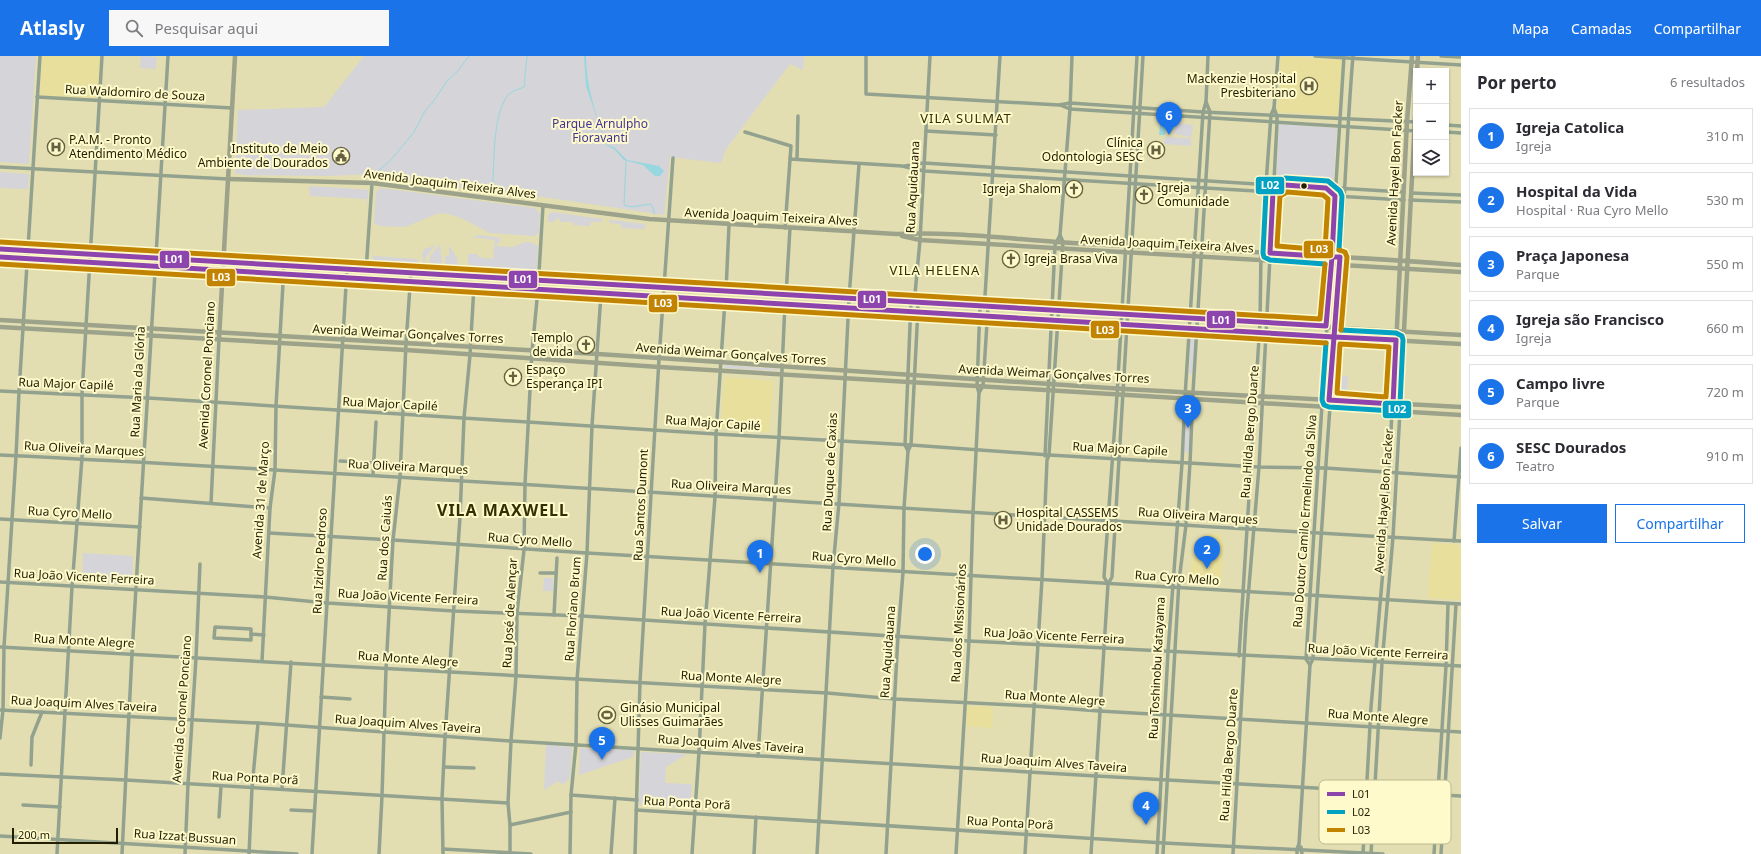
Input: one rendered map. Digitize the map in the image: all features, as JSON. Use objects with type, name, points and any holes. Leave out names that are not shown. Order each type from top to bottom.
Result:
[{"type":"main road","name":"Avenida Coronel Ponciano","points":[[219,339],[235,56]]},
{"type":"main road","name":"Avenida Hayel Bon Facker","points":[[1392,410],[1404,200],[1406,130],[1412,58]]},
{"type":"main road","name":"Avenida Hayel Bon Facker","points":[[1400,411],[1405,332],[1410,200],[1414,140]]},
{"type":"main road","name":"Avenida Joaquim Teixeira Alves","points":[[228,179],[372,183],[669,221],[853,232],[989,236],[1056,242],[1407,260],[1461,265]]},
{"type":"main road","name":"Avenida Joaquim Teixeira Alves","points":[[896,234],[920,240],[1461,272]]},
{"type":"main road","points":[[0,248],[284,266],[411,272],[1051,311],[1260,322],[1461,336]]},
{"type":"main road","points":[[0,257],[410,281],[601,294],[785,303],[1259,333],[1461,344]]},
{"type":"main road","points":[[474,285],[475,276]]},
{"type":"main road","points":[[725,300],[726,291]]},
{"type":"main road","points":[[785,303],[786,294]]},
{"type":"main road","name":"Avenida Weimar Gonçalves Torres","points":[[0,320],[219,332],[342,347],[1461,415]]},
{"type":"main road","name":"Avenida Weimar Gonçalves Torres","points":[[0,327],[219,339],[342,340],[406,343],[532,352],[598,354],[845,372],[1118,389],[1461,407]]},
{"type":"street","points":[[0,738],[2,710],[2,647],[8,583],[40,56]]},
{"type":"street","points":[[57,854],[72,587],[82,458],[82,394],[102,56]]},
{"type":"street","name":"Rua Maria da Glória","points":[[122,854],[132,654],[168,56]]},
{"type":"street","points":[[866,56],[866,94],[928,96],[1059,105],[1070,103],[1203,112],[1413,122]]},
{"type":"street","name":"Rua Aquidauana","points":[[908,452],[905,445],[911,302],[915,294],[920,240],[930,56]]},
{"type":"street","name":"Rua dos Missionários","points":[[979,393],[983,386],[984,380],[988,307],[985,296],[1000,56]]},
{"type":"street","points":[[1047,460],[1044,455],[1051,311],[1055,248],[1056,242],[1060,235],[1070,109],[1072,56]]},
{"type":"street","points":[[1108,584],[1104,577],[1118,389],[1137,56]]},
{"type":"street","points":[[1091,854],[1103,648],[1108,584],[1112,578],[1118,458],[1124,395],[1143,56]]},
{"type":"street","name":"Rua Toshinobu Katayama","points":[[1157,854],[1172,588],[1182,462],[1184,398],[1190,328],[1202,118],[1206,102],[1208,56]]},
{"type":"street","name":"Rua Hilda Bergo Duarte","points":[[1239,656],[1260,322],[1261,253],[1270,122],[1274,108],[1278,56]]},
{"type":"street","points":[[1315,56],[1412,58],[1461,64]]},
{"type":"street","points":[[1441,56],[1461,58]]},
{"type":"street","points":[[1326,326],[1332,264],[1335,188],[1344,57]]},
{"type":"street","points":[[1344,189],[1352,57]]},
{"type":"street","name":"Rua Waldomiro de Souza","points":[[37,97],[165,106],[232,108]]},
{"type":"street","name":"Rua Toshinobu Katayama","points":[[1163,854],[1179,588],[1186,525],[1192,398],[1206,188],[1210,112],[1206,102]]},
{"type":"street","points":[[1059,105],[1070,109],[1133,114],[1413,131]]},
{"type":"street","name":"Rua Hilda Bergo Duarte","points":[[1233,854],[1253,529],[1259,467],[1268,323],[1269,260],[1277,122],[1277,116],[1274,108]]},
{"type":"street","points":[[797,159],[798,116]]},
{"type":"street","points":[[1449,125],[1461,126]]},
{"type":"street","points":[[926,131],[996,135]]},
{"type":"street","points":[[745,132],[791,146],[786,294]]},
{"type":"street","points":[[1449,132],[1461,133]]},
{"type":"street","name":"Rua Santos Dumont","points":[[635,854],[640,682],[659,359],[673,158]]},
{"type":"street","points":[[790,159],[902,166],[924,163],[1273,185]]},
{"type":"street","name":"Rua Duque de Caxias","points":[[817,854],[833,567],[839,503],[844,378],[853,232],[858,196],[859,164]]},
{"type":"street","points":[[902,166],[924,172],[1273,192]]},
{"type":"street","name":"Avenida Joaquim Teixeira Alves","points":[[0,167],[228,179]]},
{"type":"street","points":[[1180,180],[1180,187]]},
{"type":"street","points":[[366,270],[372,183]]},
{"type":"street","points":[[1335,188],[1404,192]]},
{"type":"street","name":"Rua Doutor Camilo Ermelindo da Silva","points":[[1313,659],[1344,189]]},
{"type":"street","points":[[1411,193],[1461,196]]},
{"type":"street","points":[[1335,196],[1404,200]]},
{"type":"street","points":[[1410,200],[1461,202]]},
{"type":"street","name":"Rua José de Alençar","points":[[510,853],[508,803],[516,676],[517,613],[524,550],[525,484],[531,358],[538,289],[543,206]]},
{"type":"street","points":[[726,291],[729,224]]},
{"type":"street","points":[[1025,854],[1042,579],[1047,460],[1049,456],[1054,390],[1063,248],[1063,242],[1060,235]]},
{"type":"street","name":"Avenida 31 de Março","points":[[262,661],[270,508],[275,470],[276,406],[284,266]]},
{"type":"street","name":"Rua Izidro Pedroso","points":[[312,854],[347,269]]},
{"type":"street","name":"Rua dos Caiuás","points":[[379,854],[386,669],[393,540],[400,477],[402,414],[411,272]]},
{"type":"street","points":[[443,854],[442,799],[454,611],[460,481],[474,285]]},
{"type":"street","name":"Rua Floriano Brum","points":[[570,854],[571,795],[576,744],[577,680],[587,553],[592,426],[601,294]]},
{"type":"street","name":"Rua Aquidauana","points":[[886,854],[890,764],[903,572],[904,508],[908,452],[912,445],[918,312],[918,302],[915,294]]},
{"type":"street","name":"Rua dos Missionários","points":[[956,854],[972,576],[973,512],[979,393],[976,386],[980,306],[985,296]]},
{"type":"street","points":[[692,854],[699,752],[701,686],[715,497],[716,434],[725,300]]},
{"type":"street","points":[[758,756],[779,437],[785,303]]},
{"type":"street","name":"Rua Doutor Camilo Ermelindo da Silva","points":[[1306,659],[1326,326]]},
{"type":"street","name":"Avenida Coronel Ponciano","points":[[210,503],[213,466],[214,403],[219,339]]},
{"type":"street","points":[[909,343],[916,344]]},
{"type":"street","points":[[1049,354],[1056,354]]},
{"type":"street","points":[[1325,356],[1332,357]]},
{"type":"street","name":"Rua Major Capilé","points":[[0,391],[82,394],[338,411],[779,437]]},
{"type":"street","points":[[1368,780],[1370,727],[1386,536],[1392,410]]},
{"type":"street","name":"Avenida Hayel Bon Facker","points":[[1376,780],[1382,662],[1393,537],[1400,411]]},
{"type":"street","points":[[373,475],[376,422]]},
{"type":"street","name":"Rua Major Capile","points":[[779,437],[912,445],[1049,456],[1118,458],[1251,467],[1325,468],[1460,477]]},
{"type":"street","points":[[1454,541],[1461,448]]},
{"type":"street","name":"Rua Oliveira Marques","points":[[0,456],[82,458],[1461,541]]},
{"type":"street","points":[[340,461],[392,464]]},
{"type":"street","points":[[141,498],[270,508]]},
{"type":"street","name":"Rua Cyro Mello","points":[[0,519],[140,528]]},
{"type":"street","name":"Rua Cyro Mello","points":[[269,533],[393,540],[524,550],[1042,579],[1249,593],[1461,604]]},
{"type":"street","points":[[554,616],[557,558]]},
{"type":"street","name":"Avenida Coronel Ponciano","points":[[185,854],[200,564]]},
{"type":"street","points":[[540,573],[556,573]]},
{"type":"street","name":"Rua João Vicente Ferreira","points":[[0,582],[136,591],[265,597],[327,603],[454,611],[582,616],[829,631],[969,641],[1239,656],[1461,666]]},
{"type":"street","points":[[1439,780],[1448,604]]},
{"type":"street","points":[[1446,780],[1456,604]]},
{"type":"street","points":[[215,627],[251,629],[251,634],[251,640],[214,638],[215,627]]},
{"type":"street","points":[[251,634],[264,635]]},
{"type":"street","name":"Rua Monte Alegre","points":[[2,647],[291,662],[577,680],[640,682],[827,693],[895,699],[966,701],[1099,712],[1461,732]]},
{"type":"street","points":[[1306,659],[1310,665]]},
{"type":"street","points":[[1297,854],[1299,849],[1310,665],[1313,659]]},
{"type":"street","points":[[282,789],[291,662]]},
{"type":"street","points":[[321,697],[350,699]]},
{"type":"street","name":"Rua Joaquim Alves Taveira","points":[[2,710],[258,723],[446,737],[1161,780],[1319,787]]},
{"type":"street","points":[[31,765],[32,737],[42,712]]},
{"type":"street","points":[[249,852],[252,788],[258,723]]},
{"type":"street","points":[[444,767],[474,768]]},
{"type":"street","name":"Rua Ponta Porã","points":[[0,774],[508,803]]},
{"type":"street","points":[[219,817],[221,786]]},
{"type":"street","name":"Rua Ponta Porã","points":[[571,795],[637,800]]},
{"type":"street","name":"Rua Joaquim Alves Taveira","points":[[1451,795],[1461,796]]},
{"type":"street","points":[[611,854],[615,798]]},
{"type":"street","points":[[23,805],[60,806]]},
{"type":"street","points":[[291,810],[314,811]]},
{"type":"street","name":"Rua Ponta Porã","points":[[636,810],[1157,843],[1383,854]]},
{"type":"street","points":[[510,825],[571,812]]},
{"type":"street","points":[[754,854],[756,818]]},
{"type":"street","name":"Rua Izzat Bussuan","points":[[0,836],[186,846],[249,852],[297,854]]},
{"type":"street","name":"Avenida Hayel Bon Facker","points":[[1371,854],[1372,844]]},
{"type":"street","points":[[1434,854],[1435,844]]},
{"type":"street","points":[[1441,854],[1442,844]]},
{"type":"street","points":[[443,849],[531,854]]},
{"type":"street","points":[[1299,849],[1302,854]]},
{"type":"shaded area","points":[[42,56],[101,56],[98,98],[40,96]]},
{"type":"shaded area","name":"Mackenzie Hospital Presbiteriano","points":[[1281,56],[1342,60],[1338,116],[1277,112]]},
{"type":"shaded area","name":"Clínica Odontologia SESC","points":[[1148,144],[1164,148],[1164,156],[1149,152]]},
{"type":"shaded area","points":[[725,377],[773,381],[769,432],[721,428]]},
{"type":"shaded area","points":[[1205,534],[1222,534],[1222,542],[1224,542],[1221,586],[1190,584],[1192,554],[1195,554],[1195,542],[1205,543]]},
{"type":"shaded area","points":[[1432,543],[1461,545],[1461,600],[1428,598]]},
{"type":"shaded area","points":[[967,706],[993,707],[992,728],[966,726]]},
{"type":"green space","points":[[0,56],[36,56],[29,164],[0,162]]},
{"type":"green space","points":[[141,56],[157,57],[156,69],[140,68]]},
{"type":"green space","name":"Parque Arnulpho Fioravanti","points":[[364,56],[804,56],[803,70],[790,64],[726,149],[721,163],[670,157],[664,215],[543,197],[510,196],[371,174],[329,176],[243,175],[235,173],[238,110],[324,107]]},
{"type":"green space","points":[[1175,123],[1193,125],[1191,137],[1174,134]]},
{"type":"green space","points":[[1279,124],[1337,128],[1333,184],[1276,180]]},
{"type":"green space","points":[[1165,137],[1191,138],[1191,146],[1164,144]]},
{"type":"green space","points":[[0,172],[29,174],[28,189],[0,188]]},
{"type":"green space","points":[[309,186],[368,190],[368,207],[367,199],[310,196]]},
{"type":"green space","points":[[381,188],[535,208],[540,213],[539,233],[534,236],[490,233],[461,218],[439,213],[405,227],[380,226],[374,223],[376,192]]},
{"type":"green space","points":[[552,212],[602,219],[602,222],[590,222],[590,226],[573,225],[573,222],[560,222],[560,219],[555,219],[555,222],[548,222],[548,215]]},
{"type":"green space","points":[[610,220],[645,224],[645,229],[621,228],[621,224],[609,223]]},
{"type":"green space","points":[[479,235],[500,238],[500,241],[496,245],[497,246],[514,247],[526,242],[534,244],[538,247],[536,274],[474,270],[468,263],[468,254],[478,254],[478,257],[493,259],[495,240],[472,237]]},
{"type":"green space","points":[[436,244],[426,257],[425,266],[423,265],[422,254],[426,247],[427,249]]},
{"type":"green space","points":[[440,244],[442,264],[439,267],[429,267],[430,256]]},
{"type":"green space","points":[[449,245],[457,258],[458,268],[448,268],[445,264],[445,256],[449,256]]},
{"type":"green space","points":[[373,256],[417,259],[419,262],[414,267],[373,264]]},
{"type":"green space","points":[[1191,330],[1196,330],[1192,374],[1189,374]]},
{"type":"green space","points":[[725,365],[778,369],[778,370],[725,368]]},
{"type":"green space","points":[[1338,376],[1348,376],[1347,392],[1338,391]]},
{"type":"green space","points":[[1187,404],[1191,404],[1189,451],[1184,453]]},
{"type":"green space","points":[[83,553],[133,556],[132,585],[82,582]]},
{"type":"green space","points":[[544,578],[553,578],[553,591],[543,591]]},
{"type":"green space","points":[[546,745],[572,747],[570,778],[563,784],[559,783],[558,781],[544,790]]},
{"type":"green space","points":[[580,748],[634,750],[633,757],[579,775]]},
{"type":"green space","points":[[641,752],[687,754],[666,767],[665,783],[692,784],[690,808],[639,804]]},
{"type":"water","points":[[584,56],[586,56],[586,67],[592,101],[607,145],[614,147],[627,160],[659,166],[664,171],[660,176],[655,176],[643,165],[624,160],[614,149],[606,145],[586,86]]},
{"type":"water","points":[[1160,122],[1166,123],[1165,135],[1159,135]]},
{"type":"waterway","points":[[377,172],[391,160],[414,132],[425,111],[447,81],[458,71],[469,56]]},
{"type":"waterway","points":[[493,183],[494,149],[497,122],[504,101],[510,93],[524,87],[527,56]]},
{"type":"waterway","points":[[626,161],[624,205],[631,207],[651,204],[654,214]]},
{"type":"transit line","name":"L02","points":[[1325,264],[1270,260],[1264,257],[1266,192],[1269,186],[1285,178],[1328,181],[1340,191],[1342,196],[1339,250]]},
{"type":"transit line","name":"L01","points":[[1285,185],[1326,188],[1335,196],[1332,257],[1270,253],[1273,192],[1285,185]]},
{"type":"transit line","name":"L03","points":[[1287,192],[1323,195],[1328,199],[1325,250],[1277,246],[1280,196],[1287,192]]},
{"type":"transit line","name":"L03","points":[[0,242],[1320,319],[1325,264]]},
{"type":"transit line","name":"L01","points":[[0,249],[1326,326],[1332,257]]},
{"type":"transit line","name":"L03","points":[[1339,250],[1345,252],[1347,257],[1341,330]]},
{"type":"transit line","name":"L01","points":[[0,257],[1334,337]]},
{"type":"transit line","name":"L01","points":[[1332,257],[1340,257],[1334,337]]},
{"type":"transit line","name":"L03","points":[[0,264],[1326,343]]},
{"type":"transit line","name":"L02","points":[[1326,343],[1322,400],[1324,405],[1329,407],[1393,411],[1398,409],[1400,404],[1402,336],[1396,333],[1341,330]]},
{"type":"transit line","name":"L01","points":[[1334,337],[1396,340],[1393,404],[1329,400],[1334,337]]},
{"type":"transit line","name":"L03","points":[[1340,344],[1389,347],[1386,397],[1337,393],[1340,344]]},
{"type":"place","name":"Mackenzie Hospital Presbiteriano","points":[[1309,86]]},
{"type":"place","name":"SESC Dourados","points":[[1169,135]]},
{"type":"place","name":"P.A.M. - Pronto Atendimento Médico","points":[[56,147]]},
{"type":"place","name":"Clínica Odontologia SESC","points":[[1156,150]]},
{"type":"place","name":"Instituto de Meio Ambiente de Dourados","points":[[341,156]]},
{"type":"place","name":"Igreja Shalom","points":[[1074,189]]},
{"type":"place","name":"Igreja Comunidade","points":[[1144,195]]},
{"type":"place","name":"Igreja Brasa Viva","points":[[1011,259]]},
{"type":"place","name":"Templo de vida","points":[[586,345]]},
{"type":"place","name":"Espaço Esperança IPI","points":[[513,377]]},
{"type":"place","name":"Praça Japonesa","points":[[1188,428]]},
{"type":"place","name":"Hospital CASSEMS Unidade Dourados","points":[[1003,520]]},
{"type":"place","name":"Hospital da Vida","points":[[1207,569]]},
{"type":"place","name":"Igreja Catolica","points":[[760,573]]},
{"type":"place","name":"Ginásio Municipal Ulisses Guimarães","points":[[607,715]]},
{"type":"place","name":"Campo livre","points":[[602,760]]},
{"type":"place","name":"Igreja são Francisco","points":[[1146,825]]},
{"type":"district","name":"VILA SULMAT","points":[[966,118]]},
{"type":"district","name":"VILA HELENA","points":[[935,270]]},
{"type":"district","name":"VILA MAXWELL","points":[[503,510]]}]
